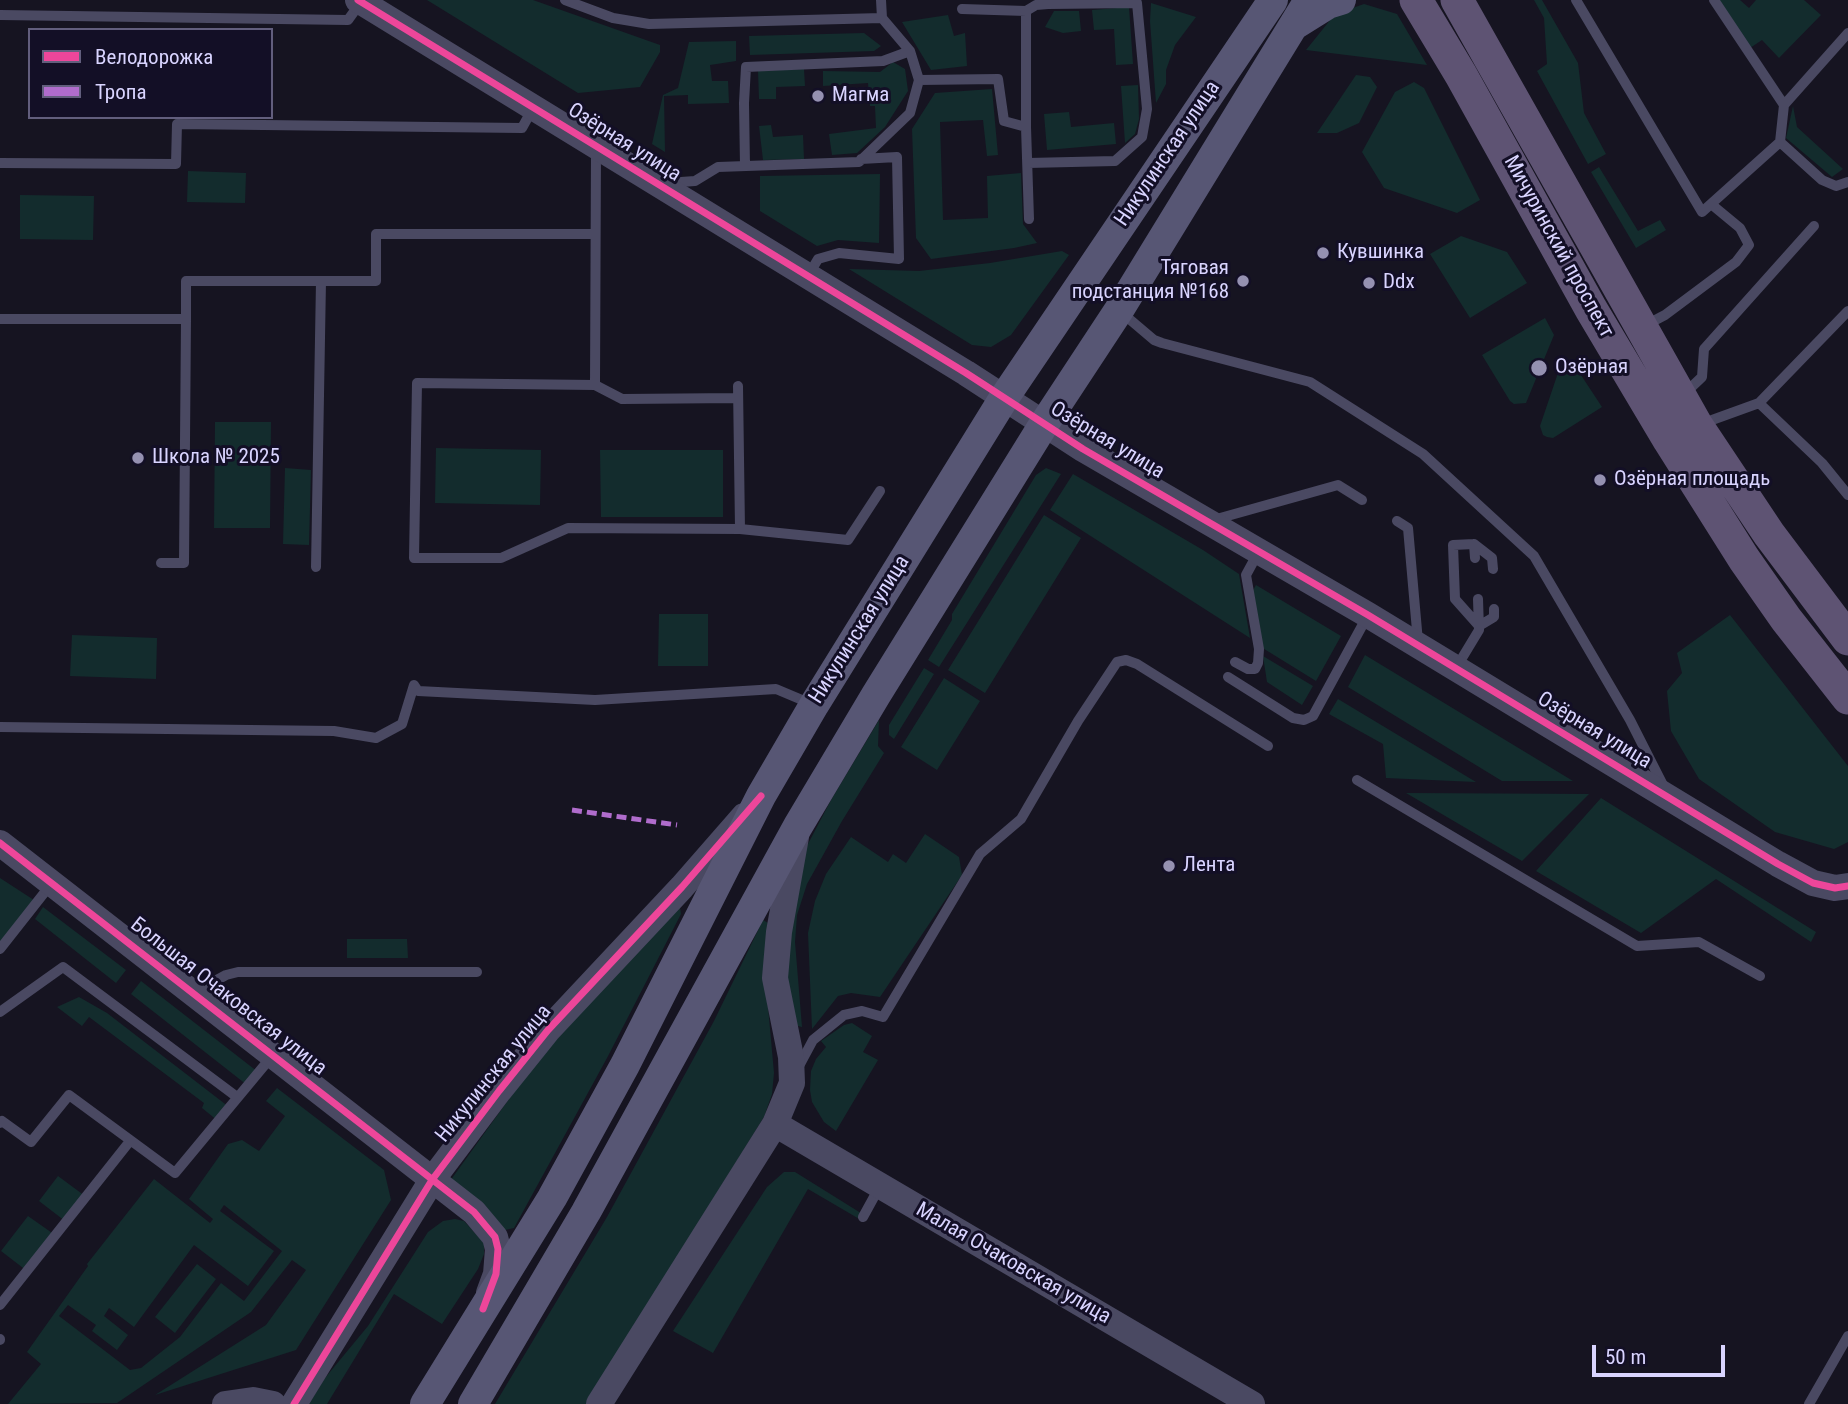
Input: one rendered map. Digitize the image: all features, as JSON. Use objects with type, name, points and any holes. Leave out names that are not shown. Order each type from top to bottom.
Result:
[{"type":"main road","name":"Никулинская улица","points":[[761,796],[814,705],[1004,398],[1273,0]]},
{"type":"main road","name":"Никулинская улица","points":[[798,825],[876,695],[1044,424],[1119,310],[1309,0]]},
{"type":"main road","points":[[1290,28],[1341,0]]},
{"type":"main road","points":[[1396,0],[1435,32]]},
{"type":"main road","name":"Мичуринский проспект","points":[[1416,0],[1591,309],[1669,440],[1744,559],[1786,619],[1848,698]]},
{"type":"main road","name":"Мичуринский проспект","points":[[1457,0],[1697,426],[1769,534],[1848,639]]},
{"type":"main road","points":[[1059,314],[1054,328],[1063,348],[1085,352],[1097,342]]},
{"type":"main road","points":[[425,1404],[552,1198],[625,1065],[761,796]]},
{"type":"main road","points":[[473,1404],[586,1212],[798,825]]},
{"type":"street","name":"Озёрная улица","points":[[360,1],[808,276],[1083,449],[1368,615],[1813,884],[1835,888],[1848,886]]},
{"type":"street","name":"Никулинская улица","points":[[294,1404],[432,1180],[499,1091],[548,1030],[682,887],[761,796]]},
{"type":"street","name":"Никулинская улица","points":[[598,1404],[775,1124],[792,1083],[791,1057],[775,978],[779,932],[798,825]]},
{"type":"street","name":"Большая Очаковская улица","points":[[0,843],[474,1212],[495,1237],[498,1249],[496,1274],[478,1319]]},
{"type":"street","name":"Малая Очаковская улица","points":[[775,1124],[1252,1404]]},
{"type":"street","points":[[225,1404],[253,1400],[272,1404]]},
{"type":"lane","points":[[565,0],[613,18],[649,24],[882,18]]},
{"type":"lane","points":[[655,183],[695,181],[718,167],[859,162],[911,113],[919,80],[910,51],[882,18],[881,0]]},
{"type":"lane","points":[[1576,0],[1702,212],[1780,142],[1784,105],[1848,33]]},
{"type":"lane","points":[[1714,0],[1784,105]]},
{"type":"lane","points":[[0,15],[348,20],[360,1]]},
{"type":"lane","points":[[962,9],[1026,10],[1036,5],[1048,4],[1137,3],[1147,109],[1142,137],[1115,161],[1028,163]]},
{"type":"lane","points":[[1026,10],[1029,219]]},
{"type":"lane","points":[[745,166],[746,67],[883,61],[910,51]]},
{"type":"lane","points":[[919,80],[998,79],[1004,121],[1026,127]]},
{"type":"lane","points":[[0,163],[176,164],[177,124],[522,128],[533,107]]},
{"type":"lane","points":[[1780,142],[1822,180],[1836,186],[1848,183]]},
{"type":"lane","points":[[595,384],[596,146]]},
{"type":"lane","points":[[808,276],[818,259],[839,253],[899,259],[897,157],[861,159]]},
{"type":"lane","points":[[1642,328],[1665,315],[1737,262],[1749,245],[1740,228],[1711,204]]},
{"type":"lane","points":[[1681,396],[1702,377],[1704,349],[1814,226]]},
{"type":"lane","points":[[161,563],[184,563],[186,281],[376,281],[376,234],[596,234]]},
{"type":"lane","points":[[316,567],[321,281]]},
{"type":"lane","points":[[1119,310],[1162,344],[1310,382],[1423,454],[1534,556],[1630,720],[1670,798]]},
{"type":"lane","points":[[1697,426],[1759,403],[1848,311]]},
{"type":"lane","points":[[0,319],[186,319]]},
{"type":"lane","points":[[738,398],[622,399],[595,384],[417,383],[414,558],[501,558],[568,528],[740,529],[848,540],[880,491]]},
{"type":"lane","points":[[738,386],[740,529]]},
{"type":"lane","points":[[1759,403],[1822,463],[1848,495]]},
{"type":"lane","points":[[1207,522],[1338,485],[1362,500]]},
{"type":"lane","points":[[1397,521],[1408,528],[1418,645]]},
{"type":"lane","points":[[1474,544],[1475,558]]},
{"type":"lane","points":[[1479,626],[1455,599],[1453,545],[1474,544],[1492,558],[1493,569]]},
{"type":"lane","points":[[1236,662],[1248,669],[1255,669],[1258,663],[1259,649],[1246,575],[1259,551]]},
{"type":"lane","points":[[1456,668],[1479,630],[1478,599]]},
{"type":"lane","points":[[1479,626],[1494,617],[1494,609]]},
{"type":"lane","points":[[1228,677],[1293,718],[1304,720],[1313,716],[1368,615]]},
{"type":"lane","points":[[792,1083],[813,1040],[844,1015],[862,1011],[883,1017],[980,854],[1021,819],[1078,721],[1117,663],[1126,660],[1137,664],[1268,746]]},
{"type":"lane","points":[[0,727],[334,731],[376,738],[402,724],[414,684],[418,691],[594,700],[776,689],[814,705]]},
{"type":"lane","points":[[1357,780],[1637,946],[1699,942],[1760,976]]},
{"type":"lane","points":[[0,949],[52,883]]},
{"type":"lane","points":[[0,1012],[62,967],[237,1097]]},
{"type":"lane","points":[[201,999],[215,981],[238,972],[477,972]]},
{"type":"lane","points":[[1,1121],[31,1142],[69,1096],[175,1174],[273,1055]]},
{"type":"lane","points":[[0,1304],[130,1141]]},
{"type":"lane","points":[[863,1217],[880,1185]]},
{"type":"lane","points":[[1809,1404],[1848,1336]]},
{"type":"green space","points":[[427,0],[533,0],[660,45],[660,52],[640,87],[578,93]]},
{"type":"green space","points":[[1534,0],[1542,0],[1578,63],[1584,113],[1606,154],[1588,164],[1537,71],[1547,64],[1544,18]]},
{"type":"green space","points":[[1714,0],[1740,0],[1749,8],[1756,0],[1804,0],[1821,15],[1779,58],[1762,40],[1747,50]]},
{"type":"green space","points":[[1151,3],[1196,17],[1175,45],[1166,70],[1166,84],[1156,103],[1150,21]]},
{"type":"green space","points":[[1364,4],[1397,14],[1427,65],[1306,50],[1335,14]]},
{"type":"green space","points":[[1129,7],[1133,64],[1116,65],[1114,29],[1094,30],[1092,10]]},
{"type":"green space","points":[[1054,11],[1079,11],[1081,31],[1063,33],[1045,27]]},
{"type":"green space","points":[[948,15],[954,36],[965,33],[967,66],[931,70],[902,22]]},
{"type":"green space","points":[[864,33],[881,46],[874,51],[750,55],[749,36]]},
{"type":"green space","points":[[736,41],[736,61],[710,65],[712,81],[728,81],[729,103],[688,104],[688,95],[664,96],[665,152],[652,144],[663,95],[678,88],[689,42]]},
{"type":"green space","points":[[893,62],[905,69],[908,91],[885,127],[857,153],[832,155],[829,134],[876,128],[875,106],[870,106],[868,83],[823,86],[823,71],[880,72]]},
{"type":"green space","points":[[804,69],[805,86],[776,87],[776,99],[759,99],[758,71]]},
{"type":"green space","points":[[1356,75],[1370,77],[1377,87],[1359,123],[1337,133],[1317,133]]},
{"type":"green space","points":[[1414,82],[1424,88],[1480,200],[1457,213],[1384,188],[1362,152],[1395,92]]},
{"type":"green space","points":[[1138,85],[1139,119],[1135,134],[1125,143],[1121,86]]},
{"type":"green space","points":[[992,89],[998,155],[987,156],[983,120],[940,122],[943,220],[988,218],[987,176],[1021,173],[1023,224],[1037,243],[931,259],[916,238],[912,129],[935,93]]},
{"type":"green space","points":[[1793,106],[1797,127],[1843,169],[1832,177],[1786,138]]},
{"type":"green space","points":[[1069,112],[1071,127],[1114,123],[1116,144],[1047,150],[1044,114]]},
{"type":"green space","points":[[771,125],[773,137],[803,135],[804,159],[763,160],[759,126]]},
{"type":"green space","points":[[1599,167],[1638,231],[1660,220],[1666,230],[1636,248],[1591,172]]},
{"type":"green space","points":[[188,171],[246,173],[245,203],[187,202]]},
{"type":"green space","points":[[880,174],[879,243],[838,240],[817,246],[760,211],[760,176]]},
{"type":"green space","points":[[20,195],[94,196],[93,240],[20,239]]},
{"type":"green space","points":[[1461,236],[1507,252],[1527,283],[1470,318],[1430,254]]},
{"type":"green space","points":[[1062,251],[1069,255],[1011,335],[991,347],[972,345],[849,269],[919,271]]},
{"type":"green space","points":[[1545,318],[1554,335],[1526,403],[1514,404],[1482,355]]},
{"type":"green space","points":[[1566,364],[1575,366],[1602,407],[1553,438],[1547,437],[1543,435],[1540,426],[1560,367]]},
{"type":"green space","points":[[215,422],[271,422],[270,528],[214,528]]},
{"type":"green space","points":[[436,448],[541,450],[540,505],[435,503]]},
{"type":"green space","points":[[600,450],[723,450],[723,517],[601,517]]},
{"type":"green space","points":[[285,468],[311,470],[309,545],[283,544]]},
{"type":"green space","points":[[1046,468],[1061,474],[939,667],[928,660],[952,620],[952,614],[1036,475]]},
{"type":"green space","points":[[1073,474],[1239,574],[1250,638],[1050,510]]},
{"type":"green space","points":[[1044,515],[1081,538],[985,693],[948,670]]},
{"type":"green space","points":[[1256,585],[1341,636],[1316,681],[1261,647],[1252,592]]},
{"type":"green space","points":[[659,614],[708,614],[708,666],[658,666]]},
{"type":"green space","points":[[1730,615],[1848,766],[1848,842],[1834,849],[1775,832],[1699,779],[1671,731],[1667,691],[1682,673],[1677,653]]},
{"type":"green space","points":[[72,635],[157,638],[156,679],[70,676]]},
{"type":"green space","points":[[1365,655],[1573,781],[1502,781],[1348,687]]},
{"type":"green space","points":[[1263,656],[1313,686],[1302,705],[1267,682]]},
{"type":"green space","points":[[924,668],[934,674],[894,739],[889,735],[889,725]]},
{"type":"green space","points":[[944,678],[980,701],[937,770],[901,747]]},
{"type":"green space","points":[[1338,699],[1476,782],[1386,778],[1383,744],[1329,714]]},
{"type":"green space","points":[[879,720],[878,746],[884,753],[807,884],[797,915],[795,942],[802,1027],[790,1024],[781,1006],[788,882],[831,800]]},
{"type":"green space","points":[[1406,793],[1589,794],[1522,861]]},
{"type":"green space","points":[[1601,798],[1816,932],[1811,942],[1716,879],[1641,933],[1536,871]]},
{"type":"green space","points":[[925,834],[959,857],[962,875],[880,997],[851,993],[838,996],[812,1029],[808,933],[815,901],[826,874],[851,837],[888,862],[893,854],[906,863]]},
{"type":"green space","points":[[0,878],[37,902],[0,949]]},
{"type":"green space","points":[[43,907],[126,970],[116,983],[35,919]]},
{"type":"green space","points":[[680,907],[681,914],[607,1058],[514,1228],[505,1230],[450,1181],[532,1067],[629,959]]},
{"type":"green space","points":[[763,920],[768,923],[764,962],[774,1073],[772,1094],[764,1117],[586,1404],[495,1404],[607,1217],[714,1021]]},
{"type":"green space","points":[[347,939],[407,939],[408,958],[347,958]]},
{"type":"green space","points":[[141,981],[258,1072],[247,1085],[131,994]]},
{"type":"green space","points":[[79,997],[107,1013],[229,1107],[218,1121],[202,1108],[204,1103],[89,1017],[82,1026],[57,1007]]},
{"type":"green space","points":[[852,1023],[872,1036],[863,1052],[878,1060],[836,1131],[824,1122],[812,1102],[811,1071],[816,1059],[826,1047],[821,1041],[844,1025]]},
{"type":"green space","points":[[277,1088],[384,1170],[391,1200],[296,1350],[155,1395],[266,1325],[306,1270],[292,1260],[251,1312],[117,1403],[8,1404],[41,1364],[27,1352],[87,1264],[154,1179],[210,1223],[213,1219],[189,1199],[228,1144],[242,1140],[259,1151],[285,1116],[266,1101]],"holes":[[[224,1205],[282,1251],[244,1301],[221,1283],[180,1337],[141,1368],[130,1370],[59,1316],[68,1305],[96,1325],[92,1331],[117,1350],[128,1335],[104,1316],[109,1308],[134,1327],[194,1245],[248,1286],[274,1251],[220,1211]]]},
{"type":"green space","points":[[784,1172],[795,1172],[864,1215],[861,1220],[808,1189],[713,1353],[673,1331],[767,1187]]},
{"type":"green space","points":[[58,1176],[85,1196],[65,1221],[39,1201]]},
{"type":"green space","points":[[28,1216],[55,1235],[27,1271],[1,1251]]},
{"type":"green space","points":[[443,1221],[464,1221],[484,1243],[484,1254],[478,1269],[442,1324],[394,1294],[327,1404],[309,1404],[325,1378],[368,1326],[428,1232]]},
{"type":"green space","points":[[197,1264],[216,1279],[175,1333],[155,1317]]},
{"type":"marked path","points":[[572,810],[677,825]]},
{"type":"cycle path","points":[[358,0],[966,373],[1083,449],[1368,615],[1778,864],[1813,883],[1835,888],[1848,886]]},
{"type":"cycle path","points":[[294,1404],[432,1180],[499,1091],[548,1030],[682,887],[761,796]]},
{"type":"cycle path","points":[[0,843],[474,1212],[495,1237],[498,1249],[496,1274],[483,1309]]},
{"type":"place","name":"Магма","points":[[818,96]]},
{"type":"place","name":"Кувшинка","points":[[1323,253]]},
{"type":"place","name":"Тяговая подстанция №168","points":[[1243,281]]},
{"type":"place","name":"Ddx","points":[[1369,283]]},
{"type":"place","name":"Озёрная","points":[[1539,368]]},
{"type":"place","name":"Школа № 2025","points":[[138,458]]},
{"type":"place","name":"Озёрная площадь","points":[[1600,480]]},
{"type":"place","name":"Лента","points":[[1169,866]]}]
